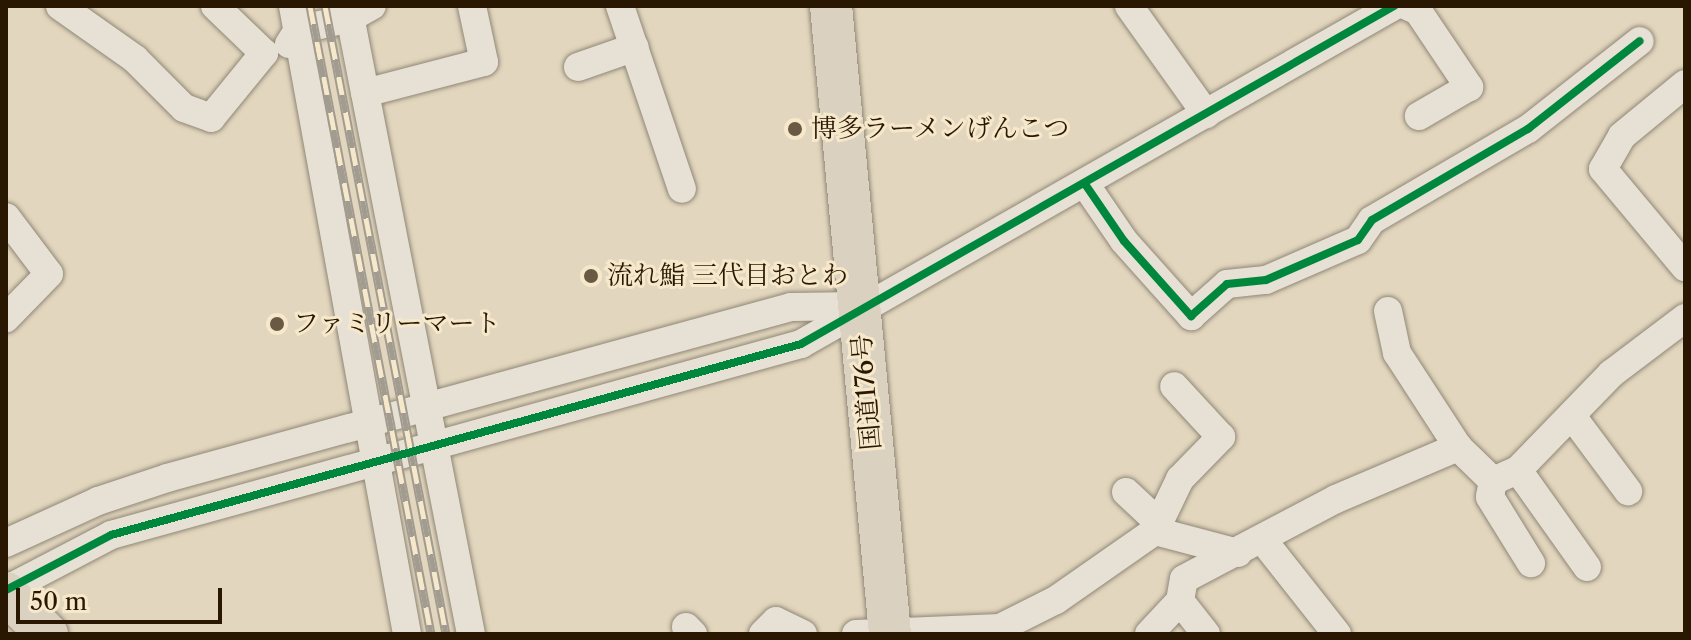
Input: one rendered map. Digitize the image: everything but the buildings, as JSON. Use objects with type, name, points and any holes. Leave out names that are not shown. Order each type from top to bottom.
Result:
[{"type":"highway","name":"国道176号","points":[[831,6],[859,306],[878,633]]},
{"type":"highway","points":[[6,592],[47,634]]},
{"type":"street","points":[[60,6],[135,59],[184,108],[211,118],[264,53],[286,48],[296,18]]},
{"type":"street","points":[[215,6],[264,53]]},
{"type":"street","points":[[365,93],[484,62],[472,6]]},
{"type":"street","points":[[620,6],[682,189]]},
{"type":"street","points":[[1129,6],[1206,114]]},
{"type":"street","points":[[6,592],[111,535],[375,459],[801,344],[859,306],[918,279],[1394,6]]},
{"type":"street","points":[[1407,6],[1418,11],[1469,87],[1419,116]]},
{"type":"street","points":[[296,18],[357,10],[365,93],[471,634]]},
{"type":"street","points":[[296,18],[407,634]]},
{"type":"street","points":[[1085,184],[1124,241],[1191,316],[1227,284],[1266,280],[1358,240],[1372,220],[1528,129],[1640,41]]},
{"type":"street","points":[[578,67],[635,47]]},
{"type":"street","points":[[1685,84],[1622,136],[1603,169],[1685,267]]},
{"type":"street","points":[[6,217],[49,274],[6,318]]},
{"type":"street","points":[[6,543],[98,501],[167,478],[369,426],[791,307],[859,306]]},
{"type":"street","points":[[1388,311],[1397,353],[1458,447],[1506,476],[1587,567]]},
{"type":"street","points":[[1531,563],[1490,497],[1506,476],[1572,416],[1611,374],[1685,318]]},
{"type":"street","points":[[878,633],[1000,628],[1056,600],[1156,526],[1180,479],[1221,437],[1174,386]]},
{"type":"street","points":[[1572,416],[1628,491]]},
{"type":"street","points":[[1149,634],[1180,601],[1184,579],[1336,499],[1458,447]]},
{"type":"street","points":[[1126,492],[1156,526],[1250,546],[1337,634]]},
{"type":"street","points":[[1180,601],[1206,634]]},
{"type":"street","points":[[763,634],[776,621],[803,634]]},
{"type":"railway","points":[[310,6],[431,634]]},
{"type":"railway","points":[[325,6],[446,634]]},
{"type":"cycle path","points":[[6,590],[111,535],[801,344],[1394,6]]},
{"type":"cycle path","points":[[1085,184],[1124,241],[1191,316],[1227,284],[1266,280],[1358,240],[1372,220],[1528,129],[1640,41]]},
{"type":"place","name":"博多ラーメンげんこつ","points":[[795,129]]},
{"type":"place","name":"流れ鮨 三代目おとわ","points":[[591,276]]},
{"type":"place","name":"ファミリーマート","points":[[277,324]]}]
